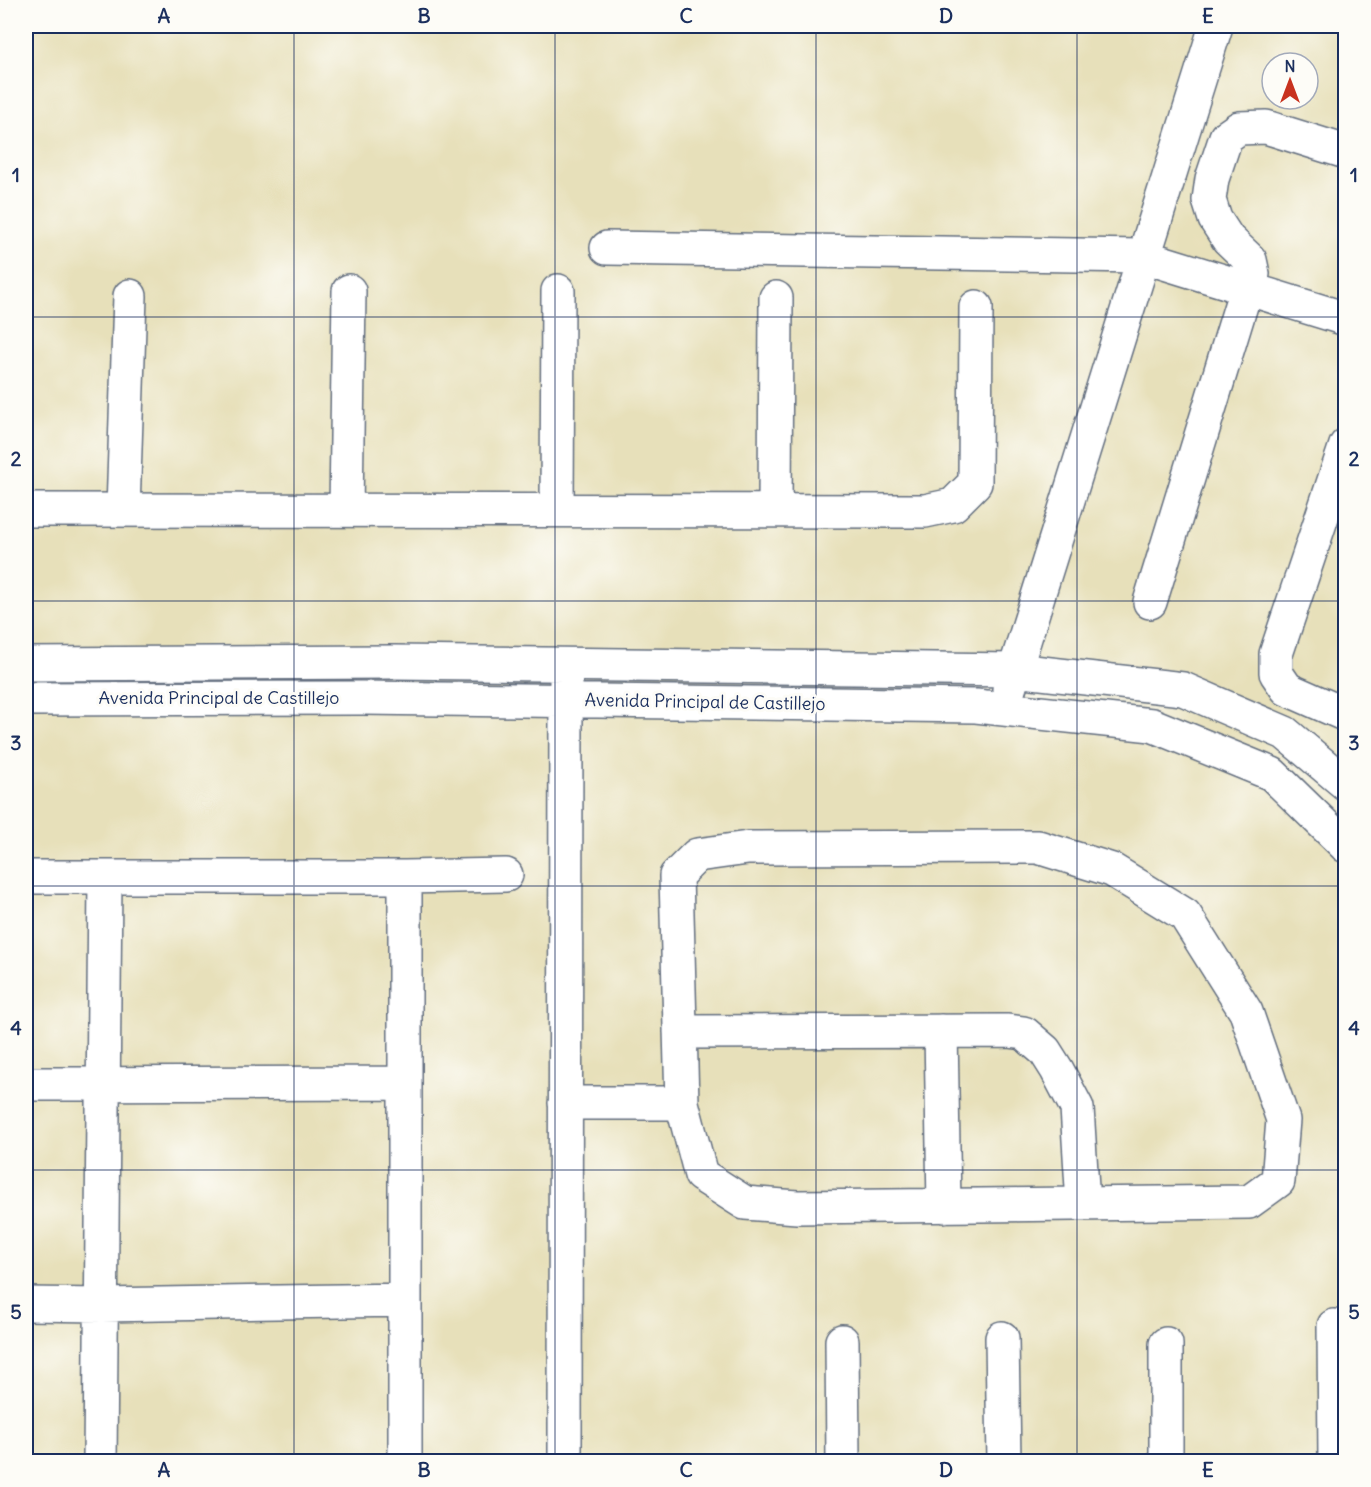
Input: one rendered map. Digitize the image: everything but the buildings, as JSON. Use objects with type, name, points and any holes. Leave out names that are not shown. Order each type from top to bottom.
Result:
[{"type":"street","points":[[1003,708],[1142,256],[1216,26]]},
{"type":"street","points":[[1150,602],[1246,290],[1253,274],[1250,260],[1228,239],[1215,219],[1209,200],[1212,179],[1226,137],[1239,128],[1266,127],[1346,152]]},
{"type":"street","points":[[607,248],[1142,256],[1346,319]]},
{"type":"street","points":[[346,510],[349,291]]},
{"type":"street","points":[[557,510],[558,291]]},
{"type":"street","points":[[123,510],[130,296]]},
{"type":"street","points":[[775,511],[776,298]]},
{"type":"street","points":[[26,510],[925,511],[953,505],[975,483],[976,307]]},
{"type":"street","points":[[1346,445],[1282,633],[1276,654],[1276,673],[1287,689],[1346,716]]},
{"type":"street","name":"Avenida Principal de Castillejo","points":[[26,664],[394,662],[1015,670],[1183,689],[1285,733],[1346,783]]},
{"type":"street","points":[[565,1461],[565,700],[567,664]]},
{"type":"street","name":"Avenida Principal de Castillejo","points":[[26,699],[374,698],[1003,708],[1152,725],[1272,774],[1346,846]]},
{"type":"street","points":[[1038,847],[1112,870],[1185,915],[1246,1012],[1283,1120],[1278,1181],[1249,1202],[797,1207],[745,1203],[701,1175],[682,1103],[680,1032],[676,876],[697,855],[748,848],[1038,847]]},
{"type":"street","points":[[26,877],[506,875]]},
{"type":"street","points":[[100,1461],[105,877]]},
{"type":"street","points":[[405,877],[405,1461]]},
{"type":"street","points":[[941,1030],[944,1206]]},
{"type":"street","points":[[680,1032],[1008,1030],[1024,1033],[1045,1052],[1058,1070],[1077,1108],[1083,1204]]},
{"type":"street","points":[[26,1084],[405,1083]]},
{"type":"street","points":[[565,1103],[682,1103]]},
{"type":"street","points":[[26,1304],[102,1305],[405,1300]]},
{"type":"street","points":[[1334,1326],[1335,1461]]},
{"type":"street","points":[[1002,1338],[1005,1461]]},
{"type":"street","points":[[842,1341],[843,1461]]},
{"type":"street","points":[[1166,1344],[1166,1461]]}]
